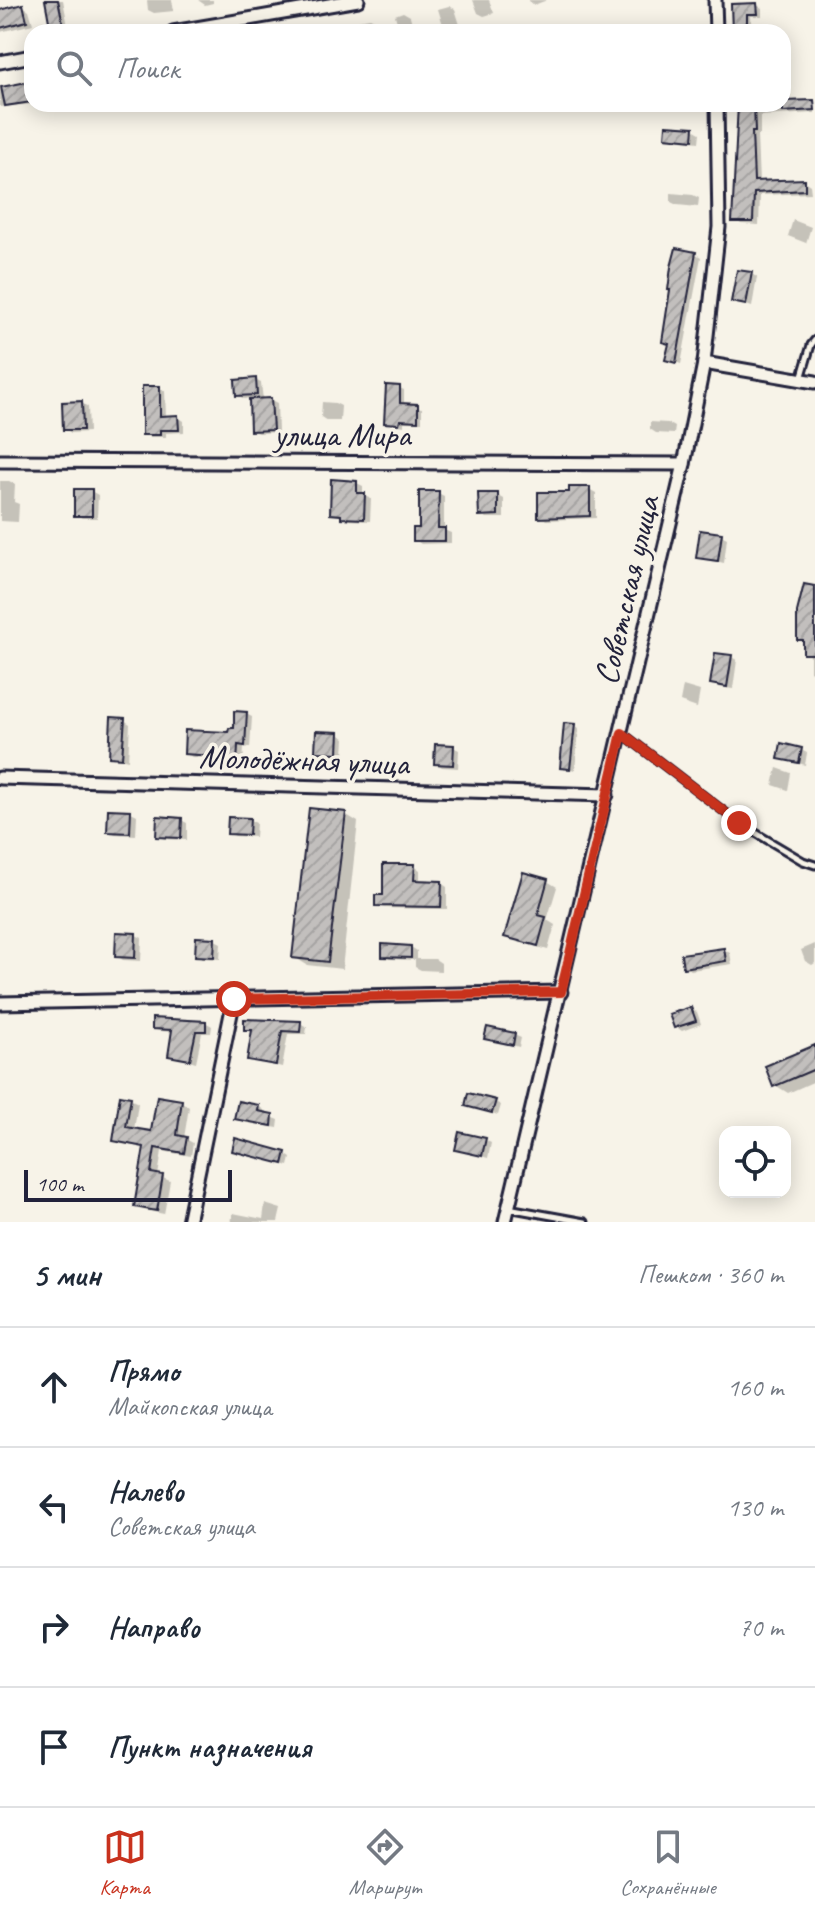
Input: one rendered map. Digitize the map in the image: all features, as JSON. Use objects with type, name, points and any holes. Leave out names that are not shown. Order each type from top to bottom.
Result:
[{"type":"street","points":[[219,24],[358,0]]},
{"type":"street","points":[[715,0],[716,24]]},
{"type":"street","points":[[0,62],[24,58]]},
{"type":"street","name":"Советская улица","points":[[505,1222],[622,733],[704,363],[719,227],[717,112]]},
{"type":"street","points":[[704,363],[815,382]]},
{"type":"street","name":"улица Мира","points":[[0,461],[684,464]]},
{"type":"street","name":"Молодёжная улица","points":[[0,778],[607,795]]},
{"type":"street","points":[[0,1003],[561,992]]},
{"type":"street","points":[[188,1222],[234,999]]},
{"type":"lane","points":[[801,379],[815,340]]},
{"type":"lane","points":[[622,733],[739,823],[815,865]]},
{"type":"lane","points":[[508,1208],[585,1222]]},
{"type":"building","points":[[45,0],[58,0],[63,24],[50,24]]},
{"type":"building","points":[[757,3],[758,14],[747,14],[747,24],[732,24],[731,4]]},
{"type":"building","points":[[23,4],[27,21],[0,28],[0,10]]},
{"type":"building","points":[[24,83],[24,103],[5,106],[1,87]]},
{"type":"building","points":[[814,100],[815,110],[791,112],[791,101]]},
{"type":"building","points":[[738,112],[754,112],[754,181],[805,179],[805,190],[754,193],[753,222],[732,222]]},
{"type":"building","points":[[666,125],[694,127],[693,140],[665,137]]},
{"type":"building","points":[[676,248],[696,252],[676,363],[665,360],[669,344],[662,342]]},
{"type":"building","points":[[737,270],[752,272],[746,305],[731,302]]},
{"type":"building","points":[[256,378],[257,395],[236,396],[235,380]]},
{"type":"building","points":[[386,385],[400,386],[400,403],[418,404],[418,421],[384,423]]},
{"type":"building","points":[[142,386],[160,386],[160,416],[178,415],[179,430],[160,430],[160,435],[142,435]]},
{"type":"building","points":[[271,398],[273,430],[250,431],[249,399]]},
{"type":"building","points":[[82,401],[83,430],[63,430],[62,402]]},
{"type":"building","points":[[331,479],[357,481],[357,493],[365,493],[364,519],[330,514]]},
{"type":"building","points":[[569,487],[590,487],[590,516],[538,518],[538,492],[569,492]]},
{"type":"building","points":[[74,489],[92,489],[92,516],[74,516]]},
{"type":"building","points":[[419,491],[439,491],[438,528],[445,528],[445,541],[413,541],[413,528],[419,528]]},
{"type":"building","points":[[478,493],[498,493],[498,515],[479,516]]},
{"type":"building","points":[[700,530],[722,533],[718,561],[696,558]]},
{"type":"building","points":[[804,584],[815,586],[815,654],[803,654],[803,640],[797,640],[797,612]]},
{"type":"building","points":[[715,653],[732,655],[727,687],[710,684]]},
{"type":"building","points":[[234,711],[247,712],[245,746],[238,745],[237,765],[227,765],[227,757],[184,754],[185,730],[228,732],[229,728],[234,728]]},
{"type":"building","points":[[111,717],[125,718],[122,758],[109,757]]},
{"type":"building","points":[[564,723],[575,724],[570,769],[560,768]]},
{"type":"building","points":[[316,731],[339,732],[338,753],[315,752]]},
{"type":"building","points":[[781,743],[802,748],[799,763],[778,759]]},
{"type":"building","points":[[435,744],[454,745],[453,765],[434,764]]},
{"type":"building","points":[[309,808],[346,812],[328,962],[292,958]]},
{"type":"building","points":[[108,809],[131,810],[130,833],[107,832]]},
{"type":"building","points":[[157,816],[182,818],[181,838],[156,837]]},
{"type":"building","points":[[228,817],[250,818],[249,835],[227,834]]},
{"type":"building","points":[[383,864],[415,864],[414,880],[442,881],[441,907],[375,906],[375,895],[383,895]]},
{"type":"building","points":[[523,872],[548,879],[538,915],[546,917],[538,946],[504,937]]},
{"type":"building","points":[[116,932],[136,933],[135,958],[115,957]]},
{"type":"building","points":[[196,937],[215,938],[214,957],[195,956]]},
{"type":"building","points":[[382,944],[411,946],[411,958],[382,957]]},
{"type":"building","points":[[724,948],[726,961],[683,968],[681,954]]},
{"type":"building","points":[[691,1007],[696,1021],[674,1028],[669,1014]]},
{"type":"building","points":[[152,1018],[206,1021],[206,1031],[196,1031],[190,1060],[168,1056],[172,1030],[152,1029]]},
{"type":"building","points":[[244,1019],[301,1021],[300,1032],[282,1031],[276,1065],[247,1060],[252,1030],[244,1030]]},
{"type":"building","points":[[487,1027],[515,1033],[513,1045],[484,1039]]},
{"type":"building","points":[[815,1045],[815,1069],[773,1087],[765,1066]]},
{"type":"building","points":[[468,1093],[496,1100],[492,1113],[465,1106]]},
{"type":"building","points":[[120,1095],[131,1097],[126,1127],[151,1131],[157,1096],[182,1100],[177,1135],[187,1137],[184,1153],[155,1148],[151,1173],[163,1175],[157,1211],[134,1207],[144,1147],[113,1141]]},
{"type":"building","points":[[238,1101],[259,1105],[258,1111],[273,1114],[272,1126],[234,1119]]},
{"type":"building","points":[[459,1132],[486,1138],[482,1156],[455,1150]]},
{"type":"building","points":[[235,1138],[286,1152],[283,1164],[232,1151]]},
{"type":"route","points":[[234,999],[561,992],[622,733],[739,823]]}]
